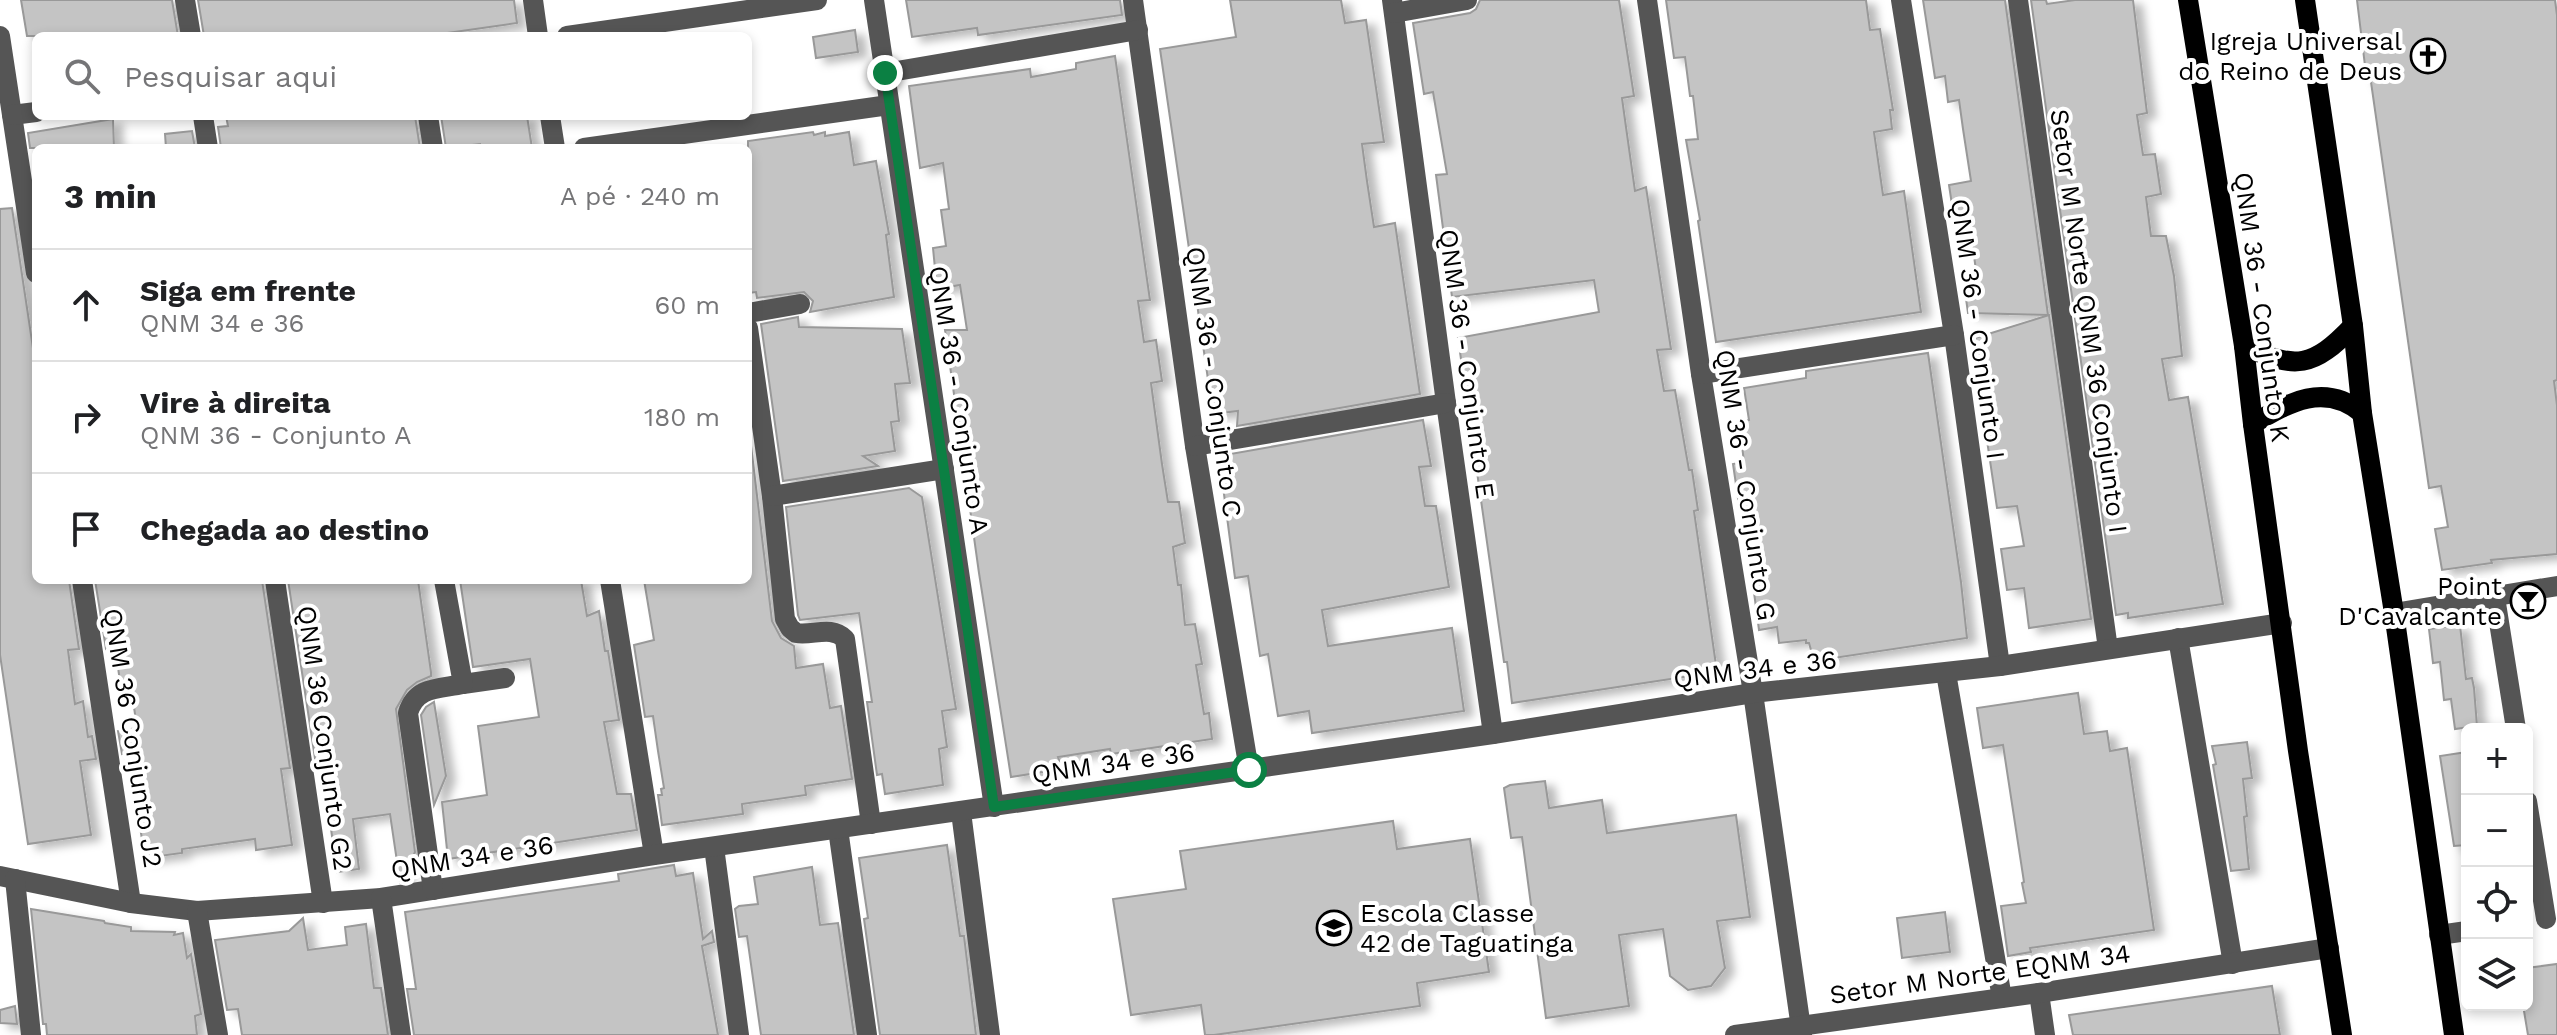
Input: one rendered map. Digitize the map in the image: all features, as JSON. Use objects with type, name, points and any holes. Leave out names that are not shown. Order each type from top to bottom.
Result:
[{"type":"main road","name":"QNM 36 - Conjunto K","points":[[2188,0],[2244,346],[2298,751],[2342,1035]]},
{"type":"main road","points":[[2305,0],[2353,326],[2362,413],[2454,1035]]},
{"type":"main road","points":[[2244,346],[2270,358],[2302,363],[2320,355],[2353,326]]},
{"type":"main road","points":[[2253,424],[2278,409],[2321,397],[2339,398],[2362,413]]},
{"type":"street","points":[[185,0],[190,32]]},
{"type":"street","points":[[533,0],[537,32]]},
{"type":"street","points":[[595,32],[817,0]]},
{"type":"street","name":"QNM 36 - Conjunto A","points":[[874,0],[994,807]]},
{"type":"street","name":"QNM 36 - Conjunto C","points":[[1133,0],[1195,446],[1249,770]]},
{"type":"street","points":[[1393,6],[1467,0]]},
{"type":"street","name":"QNM 36 - Conjunto G","points":[[1647,0],[1801,1030]]},
{"type":"street","name":"QNM 36 - Conjunto I","points":[[1901,0],[1954,335],[2000,666]]},
{"type":"street","name":"Setor M Norte QNM 36 Conjunto I","points":[[2018,0],[2108,649]]},
{"type":"street","name":"QNM 36 - Conjunto E","points":[[1393,6],[1493,734]]},
{"type":"street","points":[[885,73],[1138,30]]},
{"type":"street","points":[[0,36],[32,247]]},
{"type":"street","points":[[642,144],[671,142],[889,105]]},
{"type":"street","points":[[12,115],[32,112]]},
{"type":"street","points":[[204,120],[207,144]]},
{"type":"street","points":[[429,120],[432,144]]},
{"type":"street","points":[[551,120],[554,144]]},
{"type":"street","points":[[752,312],[800,304]]},
{"type":"street","points":[[1701,374],[1954,335]]},
{"type":"street","points":[[752,356],[772,496],[785,619],[790,628],[803,634],[832,631],[845,639],[871,824]]},
{"type":"street","points":[[1195,446],[1446,403]]},
{"type":"street","points":[[772,496],[944,469]]},
{"type":"street","name":"QNM 36 Conjunto J2","points":[[83,584],[131,903]]},
{"type":"street","name":"QNM 36 Conjunto G2","points":[[276,584],[323,903]]},
{"type":"street","points":[[445,584],[463,684]]},
{"type":"street","points":[[611,584],[654,855]]},
{"type":"street","points":[[2394,613],[2557,586]]},
{"type":"street","points":[[2495,597],[2515,723]]},
{"type":"street","name":"QNM 34 e 36","points":[[8,878],[131,903],[197,911],[381,898],[1753,693],[2000,666],[2282,623]]},
{"type":"street","points":[[2178,638],[2233,964]]},
{"type":"street","points":[[1946,673],[2002,998]]},
{"type":"street","points":[[433,890],[408,713],[412,701],[424,691],[505,678]]},
{"type":"street","points":[[961,812],[990,1035]]},
{"type":"street","points":[[838,829],[867,1035]]},
{"type":"street","points":[[2533,845],[2543,919]]},
{"type":"street","points":[[714,847],[739,1035]]},
{"type":"street","points":[[8,878],[31,1035]]},
{"type":"street","points":[[381,898],[401,1035]]},
{"type":"street","points":[[197,911],[218,1035]]},
{"type":"street","points":[[2439,935],[2461,932]]},
{"type":"street","name":"Setor M Norte EQNM 34","points":[[1735,1035],[1801,1030],[2329,948]]},
{"type":"street","points":[[2039,993],[2045,1035]]},
{"type":"building","points":[[21,0],[172,0],[177,32],[32,32],[32,36],[27,36]]},
{"type":"building","points":[[198,0],[514,0],[517,23],[454,32],[203,32]]},
{"type":"building","points":[[906,0],[1120,0],[1122,15],[978,35],[977,28],[912,37]]},
{"type":"building","points":[[1230,0],[1341,0],[1345,23],[1366,20],[1384,142],[1362,144],[1367,181],[1374,227],[1395,223],[1420,394],[1237,426],[1238,411],[1213,414],[1160,49],[1236,37]]},
{"type":"building","points":[[1480,0],[1619,0],[1634,96],[1622,98],[1635,191],[1646,187],[1671,349],[1657,350],[1664,391],[1675,390],[1689,470],[1692,470],[1698,510],[1694,511],[1717,672],[1512,703],[1458,338],[1599,312],[1594,280],[1452,297],[1436,175],[1447,174],[1433,92],[1424,94],[1413,23],[1470,13]]},
{"type":"building","points":[[1666,0],[1866,0],[1870,30],[1880,29],[1893,110],[1890,110],[1892,129],[1874,132],[1883,195],[1904,191],[1921,312],[1716,342],[1686,140],[1698,139],[1693,96],[1690,96],[1685,57],[1674,58]]},
{"type":"building","points":[[1923,0],[2005,0],[2048,315],[1968,313],[1963,277],[1977,277],[1969,221],[1955,225],[1949,185],[1971,181],[1959,100],[1948,102],[1945,76],[1935,78]]},
{"type":"building","points":[[2031,0],[2046,0],[2047,4],[2075,0],[2133,0],[2147,113],[2137,115],[2143,155],[2155,154],[2161,194],[2146,197],[2151,236],[2166,236],[2174,276],[2182,356],[2162,359],[2169,400],[2188,397],[2223,604],[2128,618],[2128,613],[2116,615]]},
{"type":"building","points":[[2357,0],[2555,0],[2557,554],[2491,560],[2492,563],[2442,570],[2435,529],[2448,527],[2441,486],[2429,488]]},
{"type":"building","points":[[855,30],[858,52],[816,58],[813,37]]},
{"type":"building","points":[[1115,56],[1150,300],[1138,301],[1144,342],[1156,340],[1162,381],[1151,383],[1162,464],[1168,502],[1179,502],[1185,543],[1173,547],[1178,585],[1181,585],[1185,625],[1195,624],[1202,664],[1196,665],[1204,714],[1209,713],[1212,739],[1111,754],[1110,749],[1058,757],[1062,769],[1011,777],[945,330],[967,330],[960,285],[937,289],[933,248],[946,246],[941,210],[949,209],[943,163],[920,168],[909,86],[1030,69],[1031,77],[1076,69],[1076,63]]},
{"type":"building","points":[[113,120],[114,144],[32,144],[30,148],[28,133]]},
{"type":"building","points":[[227,120],[416,120],[419,144],[220,144],[218,127],[228,126]]},
{"type":"building","points":[[442,120],[528,120],[531,144],[480,144],[445,144]]},
{"type":"building","points":[[192,131],[194,144],[166,144],[165,134]]},
{"type":"building","points":[[813,132],[814,135],[825,132],[825,136],[849,132],[854,165],[876,161],[889,234],[886,235],[894,297],[810,312],[813,301],[804,292],[757,298],[756,292],[752,292],[752,144],[748,141]]},
{"type":"building","points":[[12,208],[32,341],[32,584],[70,584],[79,649],[68,650],[75,704],[83,701],[88,737],[92,736],[96,759],[80,761],[91,835],[28,844],[0,655],[0,209]]},
{"type":"building","points":[[2049,315],[2091,619],[2029,628],[2024,588],[2007,590],[2001,549],[2024,546],[2017,506],[1997,508],[1972,339]]},
{"type":"building","points":[[798,317],[799,327],[902,329],[910,383],[895,384],[899,421],[891,422],[895,451],[863,456],[878,466],[783,481],[761,324]]},
{"type":"building","points":[[1928,353],[1967,638],[1814,661],[1806,640],[1779,643],[1777,627],[1759,630],[1753,585],[1760,583],[1748,503],[1739,505],[1733,464],[1744,462],[1739,422],[1749,420],[1744,388],[1806,378],[1806,371]]},
{"type":"building","points":[[1423,420],[1431,466],[1419,467],[1425,506],[1436,506],[1449,587],[1322,610],[1328,646],[1452,628],[1464,711],[1312,733],[1309,711],[1278,716],[1268,654],[1260,656],[1248,576],[1235,578],[1219,456]]},
{"type":"building","points":[[752,454],[772,621],[781,638],[794,646],[796,668],[823,664],[830,708],[841,706],[852,779],[805,786],[806,795],[742,804],[743,814],[662,825],[658,795],[662,795],[661,789],[664,788],[653,716],[645,717],[634,645],[654,640],[645,584],[752,584]]},
{"type":"building","points":[[909,488],[922,497],[956,709],[942,711],[947,747],[939,749],[943,785],[885,794],[882,774],[877,775],[867,702],[872,702],[859,613],[800,620],[786,507]]},
{"type":"building","points":[[96,584],[263,584],[290,768],[281,769],[292,845],[256,850],[255,839],[182,849],[182,853],[145,858],[128,753],[122,754],[118,731],[137,728],[130,679],[120,681],[117,661],[106,649]]},
{"type":"building","points":[[289,584],[419,584],[431,676],[407,690],[396,709],[415,852],[402,881],[390,814],[353,819],[359,869],[337,872],[322,764],[316,765]]},
{"type":"building","points":[[461,584],[582,584],[587,616],[599,611],[605,651],[608,651],[619,720],[604,722],[617,794],[631,794],[637,830],[448,859],[442,802],[487,795],[478,726],[539,717],[530,659],[473,667]]},
{"type":"building","points":[[2460,625],[2466,679],[2472,678],[2477,723],[2461,723],[2461,728],[2455,729],[2451,699],[2444,700],[2440,662],[2433,663],[2429,629]]},
{"type":"building","points":[[2078,693],[2084,734],[2107,731],[2110,751],[2127,748],[2154,930],[2030,948],[2031,952],[2008,956],[2001,906],[2026,903],[2024,882],[2003,745],[1983,748],[1977,708]]},
{"type":"building","points":[[434,702],[446,776],[434,805],[421,715]]},
{"type":"building","points":[[2247,742],[2252,778],[2243,779],[2249,869],[2231,871],[2212,746]]},
{"type":"building","points":[[2461,753],[2461,845],[2454,846],[2440,756]]},
{"type":"building","points":[[1545,781],[1549,808],[1602,800],[1607,833],[1736,815],[1750,917],[1717,921],[1725,968],[1711,986],[1688,990],[1670,976],[1663,929],[1619,935],[1629,1006],[1546,1018],[1522,837],[1511,838],[1504,788]]},
{"type":"building","name":"Escola Classe 42 de Taguatinga","points":[[1393,821],[1397,849],[1470,839],[1489,972],[1417,983],[1420,1006],[1214,1035],[1205,1035],[1201,1005],[1131,1015],[1113,899],[1186,889],[1180,851]]},
{"type":"building","points":[[947,845],[960,936],[964,936],[976,1035],[880,1035],[859,858]]},
{"type":"building","points":[[674,865],[676,876],[693,873],[703,939],[712,931],[714,942],[702,946],[718,1035],[414,1035],[407,989],[416,989],[405,912],[619,881],[618,874]]},
{"type":"building","points":[[812,867],[820,925],[838,923],[854,1035],[761,1035],[747,936],[739,937],[735,909],[758,904],[754,877]]},
{"type":"building","points":[[31,909],[104,921],[131,927],[131,931],[183,933],[187,958],[191,954],[201,1014],[195,1016],[197,1035],[47,1035],[46,1024],[43,1024]]},
{"type":"building","points":[[1945,912],[1950,952],[1902,958],[1897,918]]},
{"type":"building","points":[[303,918],[308,950],[347,945],[345,927],[366,924],[374,988],[381,988],[388,1035],[242,1035],[238,1009],[227,1010],[215,940],[289,931]]},
{"type":"building","points":[[2557,964],[2557,1035],[2528,1035],[2524,1011],[2533,1011],[2533,967]]},
{"type":"building","points":[[2272,986],[2280,1035],[2073,1035],[2069,1015]]},
{"type":"building","points":[[15,1006],[17,1024],[0,1023],[0,1010]]},
{"type":"place","name":"Igreja Universal do Reino de Deus","points":[[2428,56]]},
{"type":"place","name":"Point D'Cavalcante","points":[[2528,601]]},
{"type":"place","name":"Escola Classe 42 de Taguatinga","points":[[1334,928]]},
{"type":"route","points":[[885,73],[994,807],[1249,770]]}]
